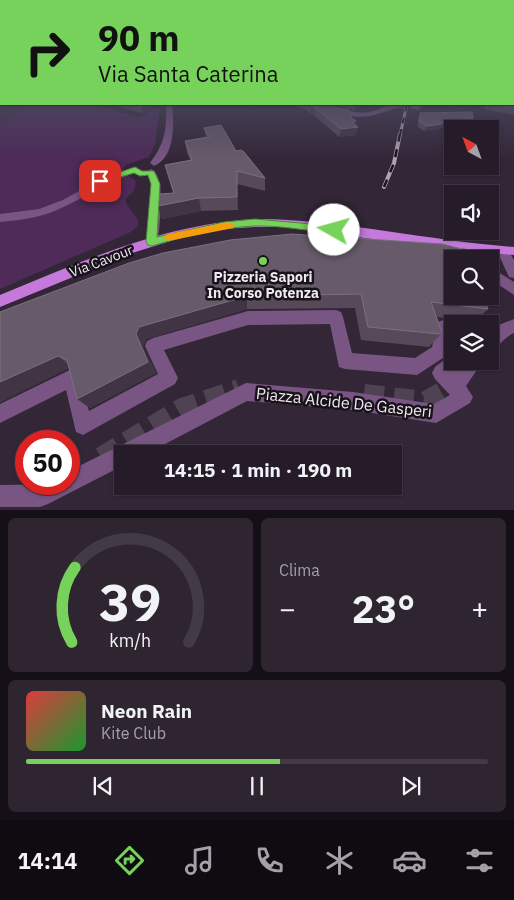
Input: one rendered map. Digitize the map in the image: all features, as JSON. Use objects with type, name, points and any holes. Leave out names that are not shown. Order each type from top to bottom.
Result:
[{"type":"main road","name":"Via Cavour","points":[[0,301],[152,242],[214,227],[255,223],[304,226],[509,251]]},
{"type":"street","points":[[0,218],[44,212],[62,204],[100,181],[146,166],[163,154],[169,137],[171,122],[169,113]]},
{"type":"street","points":[[340,113],[356,115],[376,113]]},
{"type":"street","points":[[146,166],[156,184],[152,242]]},
{"type":"street","points":[[368,247],[433,252],[444,255]]},
{"type":"street","name":"Via Cavour","points":[[509,251],[514,273]]},
{"type":"street","points":[[499,278],[514,289]]},
{"type":"street","points":[[0,315],[18,308]]},
{"type":"street","points":[[0,414],[72,378],[83,425],[169,378],[153,346],[248,318],[336,317],[345,361],[417,367],[440,351],[444,327]]},
{"type":"street","points":[[499,332],[514,326]]},
{"type":"street","name":"Piazza Alcide De Gasperi","points":[[141,445],[246,392],[353,401],[436,414],[464,397],[441,373],[444,370]]},
{"type":"street","points":[[456,384],[468,370]]},
{"type":"street","name":"Piazza Alcide De Gasperi","points":[[80,476],[114,459]]},
{"type":"street","points":[[0,496],[42,495]]},
{"type":"shaded area","points":[[0,113],[13,113],[0,122]]},
{"type":"shaded area","points":[[13,113],[123,113],[139,117],[147,113],[159,113],[155,144],[149,157],[126,165],[123,169],[123,172],[135,180],[135,188],[126,198],[126,203],[138,220],[138,226],[131,232],[0,289],[0,122]]},
{"type":"building","points":[[321,113],[353,114],[349,116],[356,121],[352,122],[358,127],[341,129]]},
{"type":"building","points":[[420,113],[472,113],[473,118],[444,120],[444,123],[427,126],[420,122]]},
{"type":"building","points":[[221,125],[236,151],[241,150],[244,152],[265,178],[237,171],[237,197],[199,198],[158,206],[160,194],[174,193],[165,165],[192,160],[185,141],[209,137],[204,128]]},
{"type":"building","points":[[292,234],[443,244],[464,248],[465,250],[444,250],[444,304],[431,302],[442,333],[440,334],[368,327],[361,294],[247,296],[139,327],[136,334],[148,362],[77,399],[67,360],[58,356],[0,382],[0,312],[129,263],[163,253],[230,240]]},
{"type":"building","points":[[455,305],[486,305],[488,309]]},
{"type":"tunnel","points":[[364,394],[426,401],[456,384]]},
{"type":"tunnel","points":[[101,457],[182,408],[239,389]]},
{"type":"railway","points":[[400,135],[405,113]]},
{"type":"railway","points":[[384,187],[394,163],[400,134]]},
{"type":"slow traffic","points":[[168,237],[229,225]]},
{"type":"place","name":"Pizzeria Sapori In Corso Potenza","points":[[263,261]]},
{"type":"route","points":[[100,181],[135,170],[140,174],[152,172],[156,184],[152,242],[184,233],[255,223],[296,225],[334,230]]}]
